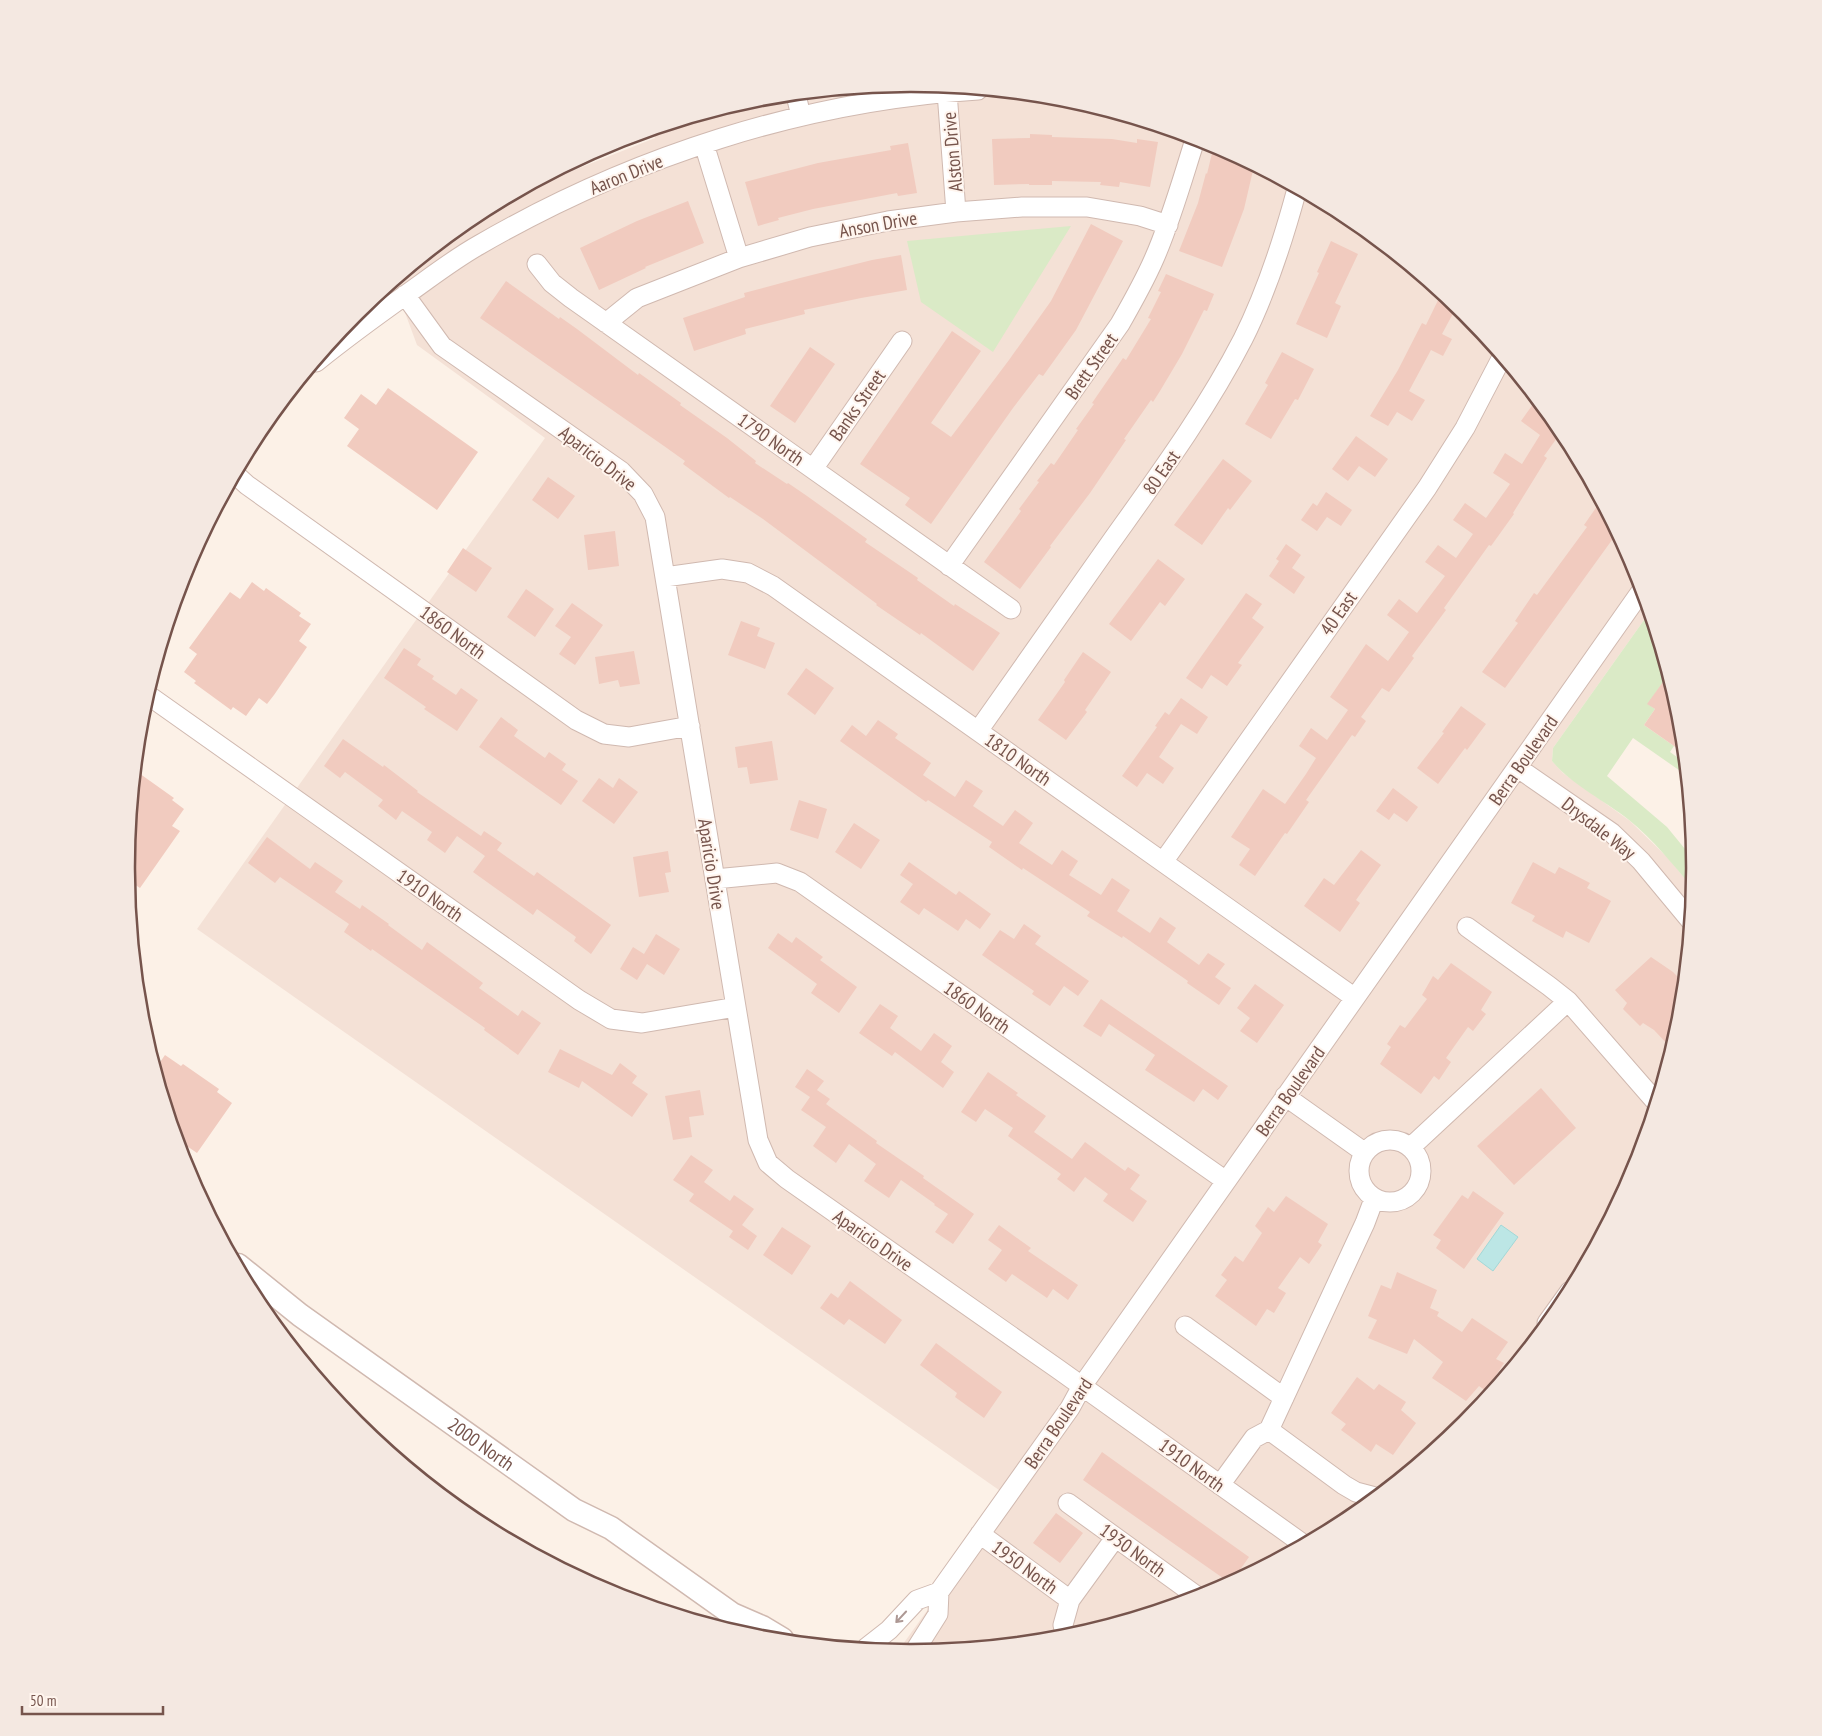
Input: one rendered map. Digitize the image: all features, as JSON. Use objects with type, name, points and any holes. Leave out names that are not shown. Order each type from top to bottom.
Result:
[{"type":"street","name":"Aaron Drive","points":[[348,336],[478,245],[553,206],[650,163],[704,144],[801,116],[872,102],[939,93]]},
{"type":"street","name":"Alston Drive","points":[[947,93],[956,212]]},
{"type":"street","points":[[797,101],[801,116]]},
{"type":"street","points":[[704,144],[739,258]]},
{"type":"street","name":"Brett Street","points":[[949,566],[1120,324],[1138,294],[1168,225],[1193,146]]},
{"type":"street","name":"80 East","points":[[978,730],[1188,433],[1220,381],[1243,338],[1263,294],[1283,241],[1296,194]]},
{"type":"street","name":"Anson Drive","points":[[606,323],[637,298],[739,258],[820,235],[888,221],[956,212],[1022,207],[1087,207],[1140,216],[1168,225]]},
{"type":"street","name":"1790 North","points":[[537,264],[552,283],[606,323],[1011,609]]},
{"type":"street","name":"Aparicio Drive","points":[[405,295],[442,346],[621,471],[643,494],[655,518],[758,1140],[768,1163],[787,1180],[1082,1386]]},
{"type":"street","name":"Banks Street","points":[[813,469],[902,341]]},
{"type":"street","name":"40 East","points":[[1163,862],[1427,488],[1465,428],[1499,363]]},
{"type":"street","name":"1860 North","points":[[240,479],[576,720],[604,734],[629,736],[690,726]]},
{"type":"street","name":"1810 North","points":[[665,577],[722,569],[748,573],[773,586],[1355,998]]},
{"type":"street","name":"Berra Boulevard","points":[[919,1644],[938,1614],[939,1592],[1070,1408],[1082,1386],[1637,597]]},
{"type":"street","name":"1910 North","points":[[154,699],[580,1000],[611,1018],[642,1023],[736,1008]]},
{"type":"street","name":"Drysdale Way","points":[[1518,768],[1612,833],[1641,861],[1685,914]]},
{"type":"street","name":"1860 North","points":[[715,879],[776,873],[800,882],[1226,1181]]},
{"type":"street","points":[[1467,927],[1568,1001],[1651,1097]]},
{"type":"street","points":[[1411,1147],[1568,1001]]},
{"type":"street","points":[[1286,1096],[1364,1152]]},
{"type":"street","points":[[1386,1139],[1400,1140],[1411,1147],[1419,1158],[1422,1171],[1419,1184],[1411,1194],[1400,1201],[1386,1202],[1374,1199],[1364,1190],[1358,1178],[1358,1164],[1364,1152],[1374,1143],[1386,1139]]},
{"type":"street","points":[[1220,1485],[1254,1438],[1269,1430],[1365,1223],[1374,1199]]},
{"type":"street","name":"2000 North","points":[[251,1275],[300,1314],[574,1510],[612,1528],[737,1623],[765,1630]]},
{"type":"street","points":[[1185,1326],[1284,1398]]},
{"type":"street","name":"1910 North","points":[[1082,1386],[1298,1540]]},
{"type":"street","points":[[1269,1430],[1356,1492],[1367,1495]]},
{"type":"street","name":"1930 North","points":[[1068,1503],[1190,1591]]},
{"type":"street","name":"1950 North","points":[[980,1534],[1070,1600]]},
{"type":"street","points":[[1064,1629],[1063,1625],[1070,1600],[1115,1538]]},
{"type":"street","points":[[873,1643],[889,1630],[917,1600],[939,1592]]},
{"type":"shaded area","points":[[911,92],[962,94],[1062,107],[1112,119],[1160,134],[1254,172],[1299,196],[1342,223],[1383,253],[1422,285],[1494,357],[1556,437],[1583,480],[1607,525],[1645,619],[1553,748],[1552,761],[1563,773],[1630,821],[1667,857],[1686,879],[1685,919],[1672,1019],[1660,1069],[1645,1117],[1607,1211],[1583,1256],[1556,1299],[1526,1340],[1494,1379],[1422,1451],[1342,1513],[1299,1540],[1254,1564],[1160,1602],[1112,1617],[1062,1629],[962,1642],[903,1644],[1009,1497],[197,929],[545,438],[417,345],[396,289],[439,253],[480,223],[523,196],[564,174],[655,138],[710,119],[760,107],[810,99],[860,94]]},
{"type":"green space","points":[[1071,226],[993,352],[921,302],[907,241]]},
{"type":"green space","points":[[1645,619],[1663,682],[1648,704],[1655,709],[1644,725],[1674,746],[1670,752],[1679,758],[1680,771],[1633,738],[1607,776],[1667,827],[1686,850],[1686,879],[1663,852],[1638,827],[1560,770],[1552,761],[1553,748]]},
{"type":"water","points":[[1501,1225],[1518,1237],[1493,1271],[1477,1259]]},
{"type":"building","points":[[1030,134],[1052,135],[1052,137],[1112,139],[1137,143],[1137,139],[1158,142],[1150,187],[1120,182],[1119,187],[1100,185],[1101,182],[1052,181],[1052,185],[994,185],[992,139],[1030,138]]},
{"type":"building","points":[[908,143],[917,193],[898,196],[897,193],[813,209],[778,218],[779,220],[758,226],[745,182],[818,163],[891,150],[890,146]]},
{"type":"building","points":[[1212,154],[1253,171],[1244,209],[1222,267],[1179,251],[1207,174]]},
{"type":"building","points":[[688,201],[704,243],[645,267],[599,290],[580,248],[637,221]]},
{"type":"building","points":[[1091,224],[1123,241],[1076,330],[1043,376],[1039,374],[1013,408],[931,524],[905,505],[910,498],[860,464],[952,331],[981,351],[931,423],[951,437],[1051,301]]},
{"type":"building","points":[[1331,241],[1358,254],[1335,303],[1341,306],[1327,338],[1296,324]]},
{"type":"building","points":[[901,255],[907,290],[804,310],[805,314],[745,329],[746,334],[694,351],[683,318],[745,297],[744,293],[872,260]]},
{"type":"building","points":[[1166,274],[1214,294],[1207,311],[1204,310],[1182,354],[1153,402],[1151,400],[1090,493],[1020,589],[984,562],[1021,511],[1019,509],[1039,482],[1037,481],[1051,463],[1054,465],[1078,430],[1076,429],[1094,404],[1092,403],[1123,358],[1126,360],[1151,319],[1148,318],[1161,292],[1158,291]]},
{"type":"building","points":[[506,281],[559,319],[560,317],[577,329],[638,375],[639,373],[681,403],[680,405],[756,461],[755,463],[788,483],[867,539],[865,542],[918,578],[917,580],[954,606],[955,604],[1000,633],[973,671],[921,633],[920,635],[876,605],[763,519],[729,498],[683,464],[685,461],[480,318]]},
{"type":"building","points":[[1438,300],[1453,314],[1442,334],[1452,339],[1443,356],[1431,350],[1409,391],[1425,400],[1412,421],[1397,412],[1388,426],[1370,416],[1398,370],[1422,323],[1426,325]]},
{"type":"building","points":[[810,347],[835,364],[795,423],[770,406]]},
{"type":"building","points":[[1282,352],[1314,369],[1298,400],[1295,399],[1271,439],[1245,424],[1268,385],[1265,383]]},
{"type":"building","points":[[388,388],[478,452],[437,510],[347,446],[359,429],[344,418],[361,394],[376,405]]},
{"type":"building","points":[[1533,405],[1557,438],[1544,456],[1547,458],[1514,514],[1491,546],[1489,545],[1444,608],[1446,610],[1412,656],[1414,658],[1389,692],[1382,688],[1361,717],[1366,721],[1355,737],[1352,735],[1306,800],[1309,802],[1287,834],[1285,833],[1255,876],[1239,865],[1250,849],[1231,837],[1263,789],[1285,804],[1306,774],[1316,758],[1299,746],[1311,728],[1327,740],[1348,710],[1330,697],[1366,644],[1388,661],[1409,632],[1387,615],[1399,599],[1417,613],[1445,576],[1425,562],[1438,545],[1456,558],[1473,534],[1453,520],[1465,503],[1486,518],[1510,484],[1493,473],[1505,453],[1522,464],[1540,435],[1521,421]]},
{"type":"building","points":[[1356,436],[1388,459],[1375,477],[1359,466],[1348,481],[1332,469]]},
{"type":"building","points":[[1223,459],[1252,481],[1230,510],[1228,508],[1202,545],[1174,525]]},
{"type":"building","points":[[548,477],[575,496],[558,519],[532,500]]},
{"type":"building","points":[[1326,492],[1352,510],[1341,526],[1327,517],[1317,531],[1301,520],[1313,503],[1317,506]]},
{"type":"building","points":[[1597,506],[1613,539],[1505,688],[1482,672],[1518,623],[1515,621],[1534,593],[1537,595],[1587,527],[1584,525]]},
{"type":"building","points":[[615,531],[619,566],[588,570],[584,535]]},
{"type":"building","points":[[1286,544],[1301,555],[1292,568],[1305,577],[1294,594],[1269,576],[1279,561],[1276,559]]},
{"type":"building","points":[[463,548],[492,568],[476,592],[447,572]]},
{"type":"building","points":[[1158,559],[1185,579],[1165,606],[1160,602],[1131,641],[1109,624]]},
{"type":"building","points":[[252,582],[264,591],[266,588],[301,613],[299,616],[311,624],[299,641],[307,647],[274,695],[267,704],[259,698],[246,716],[233,707],[231,710],[194,683],[196,681],[184,672],[197,654],[189,648],[230,592],[240,599]]},
{"type":"building","points":[[526,589],[554,609],[535,637],[507,617]]},
{"type":"building","points":[[1246,593],[1262,604],[1252,618],[1264,627],[1238,663],[1242,665],[1227,686],[1211,675],[1202,689],[1186,678]]},
{"type":"building","points":[[572,603],[603,625],[575,665],[559,654],[571,637],[555,626]]},
{"type":"building","points":[[741,621],[760,628],[757,636],[775,643],[765,669],[728,655]]},
{"type":"building","points":[[404,648],[421,659],[417,665],[434,676],[432,679],[456,695],[461,688],[478,700],[457,731],[424,709],[426,707],[384,678]]},
{"type":"building","points":[[634,651],[640,684],[620,687],[618,680],[599,684],[595,657]]},
{"type":"building","points":[[1083,652],[1111,672],[1085,710],[1087,712],[1066,740],[1038,720],[1065,682],[1064,680]]},
{"type":"building","points":[[806,668],[834,688],[815,715],[787,694]]},
{"type":"building","points":[[1663,681],[1677,748],[1644,725],[1655,709],[1647,704]]},
{"type":"building","points":[[1181,698],[1208,717],[1197,734],[1181,724],[1159,757],[1174,768],[1163,784],[1147,773],[1137,787],[1122,776],[1157,727],[1155,726],[1165,712],[1169,715]]},
{"type":"building","points":[[1461,706],[1486,724],[1438,784],[1417,768],[1444,733],[1442,732]]},
{"type":"building","points":[[501,717],[518,730],[514,736],[545,758],[549,752],[566,764],[562,770],[578,781],[561,805],[479,747]]},
{"type":"building","points":[[878,720],[898,734],[895,738],[931,763],[923,775],[955,797],[966,780],[983,791],[973,806],[1003,826],[1015,810],[1033,823],[1019,843],[1052,865],[1062,850],[1078,861],[1069,875],[1101,895],[1112,878],[1130,890],[1117,911],[1150,933],[1160,917],[1176,928],[1167,942],[1199,965],[1208,953],[1225,964],[1215,977],[1231,988],[1219,1005],[1123,936],[1122,938],[1087,916],[1090,912],[989,847],[992,842],[928,800],[926,802],[840,741],[852,725],[866,736]]},
{"type":"building","points":[[343,739],[383,767],[384,765],[417,792],[481,836],[484,831],[502,843],[497,850],[534,876],[537,872],[611,925],[591,954],[574,941],[576,937],[537,909],[533,915],[473,872],[485,856],[457,836],[445,853],[427,840],[432,832],[402,811],[396,820],[378,806],[383,800],[345,772],[340,778],[324,766]]},
{"type":"building","points":[[772,741],[778,780],[750,784],[747,767],[738,768],[735,747]]},
{"type":"building","points":[[141,775],[174,798],[172,800],[184,809],[172,826],[180,831],[140,888],[136,885],[135,868]]},
{"type":"building","points":[[599,778],[613,788],[619,778],[638,792],[614,824],[582,801]]},
{"type":"building","points":[[1393,788],[1418,807],[1407,822],[1394,813],[1389,820],[1376,811]]},
{"type":"building","points":[[799,800],[827,809],[818,839],[790,830]]},
{"type":"building","points":[[854,823],[880,840],[861,869],[835,852]]},
{"type":"building","points":[[267,837],[310,869],[315,862],[343,881],[335,892],[360,909],[362,905],[422,950],[427,942],[483,983],[479,988],[518,1016],[522,1010],[541,1023],[518,1055],[484,1030],[485,1028],[372,949],[371,951],[344,932],[349,924],[280,877],[275,883],[248,863]]},
{"type":"building","points":[[1361,850],[1381,865],[1356,900],[1360,903],[1340,932],[1304,906],[1324,878],[1334,885]]},
{"type":"building","points":[[668,851],[671,872],[665,873],[669,892],[639,897],[633,857]]},
{"type":"building","points":[[909,862],[956,895],[959,891],[991,914],[980,929],[966,919],[958,931],[924,908],[919,915],[900,902],[913,884],[900,875]]},
{"type":"building","points":[[1533,862],[1555,874],[1559,867],[1590,883],[1587,888],[1611,901],[1589,943],[1566,931],[1563,938],[1532,921],[1535,916],[1511,903]]},
{"type":"building","points":[[1024,924],[1041,936],[1035,944],[1089,981],[1078,996],[1064,986],[1050,1006],[1032,994],[1034,991],[982,955],[1000,930],[1014,939]]},
{"type":"building","points":[[778,933],[792,943],[796,937],[823,957],[820,960],[857,987],[839,1013],[811,993],[817,984],[768,948]]},
{"type":"building","points":[[656,934],[680,949],[664,975],[647,964],[637,980],[620,969],[633,947],[644,954]]},
{"type":"building","points":[[1651,957],[1679,978],[1666,1043],[1654,1030],[1643,1023],[1640,1026],[1623,1009],[1627,1003],[1615,990]]},
{"type":"building","points":[[1451,963],[1492,992],[1481,1010],[1486,1014],[1473,1031],[1468,1027],[1446,1058],[1451,1062],[1439,1080],[1434,1076],[1421,1094],[1380,1064],[1391,1047],[1387,1044],[1400,1025],[1405,1028],[1427,999],[1422,995],[1433,976],[1438,980]]},
{"type":"building","points":[[1255,984],[1284,1005],[1257,1043],[1240,1031],[1250,1018],[1237,1008]]},
{"type":"building","points":[[1101,999],[1228,1086],[1218,1100],[1203,1089],[1194,1102],[1145,1070],[1155,1055],[1109,1024],[1101,1037],[1083,1026]]},
{"type":"building","points":[[880,1004],[898,1016],[890,1028],[921,1051],[934,1033],[952,1046],[941,1062],[954,1072],[943,1088],[895,1052],[892,1056],[859,1033]]},
{"type":"building","points":[[560,1049],[612,1075],[620,1063],[637,1076],[632,1083],[648,1094],[632,1117],[582,1081],[579,1088],[548,1072]]},
{"type":"building","points":[[165,1055],[181,1066],[183,1064],[219,1089],[217,1092],[232,1103],[197,1153],[188,1147],[160,1062]]},
{"type":"building","points":[[807,1069],[824,1081],[817,1090],[830,1099],[826,1104],[877,1141],[876,1143],[924,1176],[923,1178],[974,1214],[953,1244],[935,1232],[948,1214],[901,1180],[889,1198],[864,1181],[876,1164],[849,1144],[836,1163],[813,1146],[826,1127],[801,1110],[810,1097],[795,1087]]},
{"type":"building","points":[[988,1072],[1046,1116],[1034,1132],[1072,1159],[1085,1142],[1125,1171],[1128,1167],[1140,1175],[1130,1189],[1147,1201],[1133,1222],[1103,1201],[1108,1194],[1085,1177],[1074,1192],[1057,1179],[1061,1174],[1008,1136],[1013,1128],[985,1109],[976,1122],[961,1112]]},
{"type":"building","points":[[1541,1088],[1576,1128],[1514,1185],[1477,1146]]},
{"type":"building","points":[[700,1090],[704,1115],[689,1117],[692,1137],[673,1140],[665,1096]]},
{"type":"building","points":[[691,1155],[713,1170],[704,1182],[730,1201],[734,1195],[754,1209],[742,1225],[757,1236],[748,1250],[729,1237],[733,1231],[689,1201],[694,1194],[673,1180]]},
{"type":"building","points":[[1473,1191],[1504,1213],[1464,1269],[1436,1248],[1441,1240],[1433,1235],[1462,1195],[1468,1199]]},
{"type":"building","points":[[1286,1196],[1328,1224],[1318,1242],[1322,1245],[1309,1264],[1300,1257],[1278,1288],[1286,1293],[1274,1313],[1267,1309],[1256,1326],[1215,1296],[1227,1280],[1221,1275],[1235,1256],[1243,1262],[1262,1233],[1255,1226],[1268,1207],[1274,1212]]},
{"type":"building","points":[[999,1225],[1031,1248],[1028,1251],[1078,1285],[1068,1300],[1053,1289],[1047,1298],[1012,1274],[1006,1282],[988,1269],[1002,1250],[988,1240]]},
{"type":"building","points":[[782,1227],[811,1246],[792,1275],[763,1255]]},
{"type":"building","points":[[1397,1272],[1437,1290],[1430,1308],[1439,1312],[1437,1316],[1462,1332],[1472,1318],[1508,1342],[1496,1359],[1504,1363],[1484,1390],[1479,1386],[1466,1401],[1432,1378],[1443,1362],[1414,1339],[1407,1354],[1368,1338],[1377,1320],[1368,1316],[1381,1285],[1391,1289]]},
{"type":"building","points":[[850,1281],[902,1320],[885,1344],[849,1319],[844,1325],[820,1308],[831,1293],[838,1298]]},
{"type":"building","points":[[936,1343],[1002,1392],[984,1418],[955,1397],[957,1393],[920,1365]]},
{"type":"building","points":[[1357,1377],[1374,1390],[1379,1384],[1406,1402],[1401,1410],[1416,1423],[1393,1455],[1376,1444],[1371,1452],[1341,1430],[1346,1424],[1331,1413]]},
{"type":"building","points":[[1102,1452],[1249,1557],[1240,1570],[1222,1578],[1083,1480]]},
{"type":"building","points":[[1056,1513],[1083,1533],[1060,1563],[1033,1543]]}]
